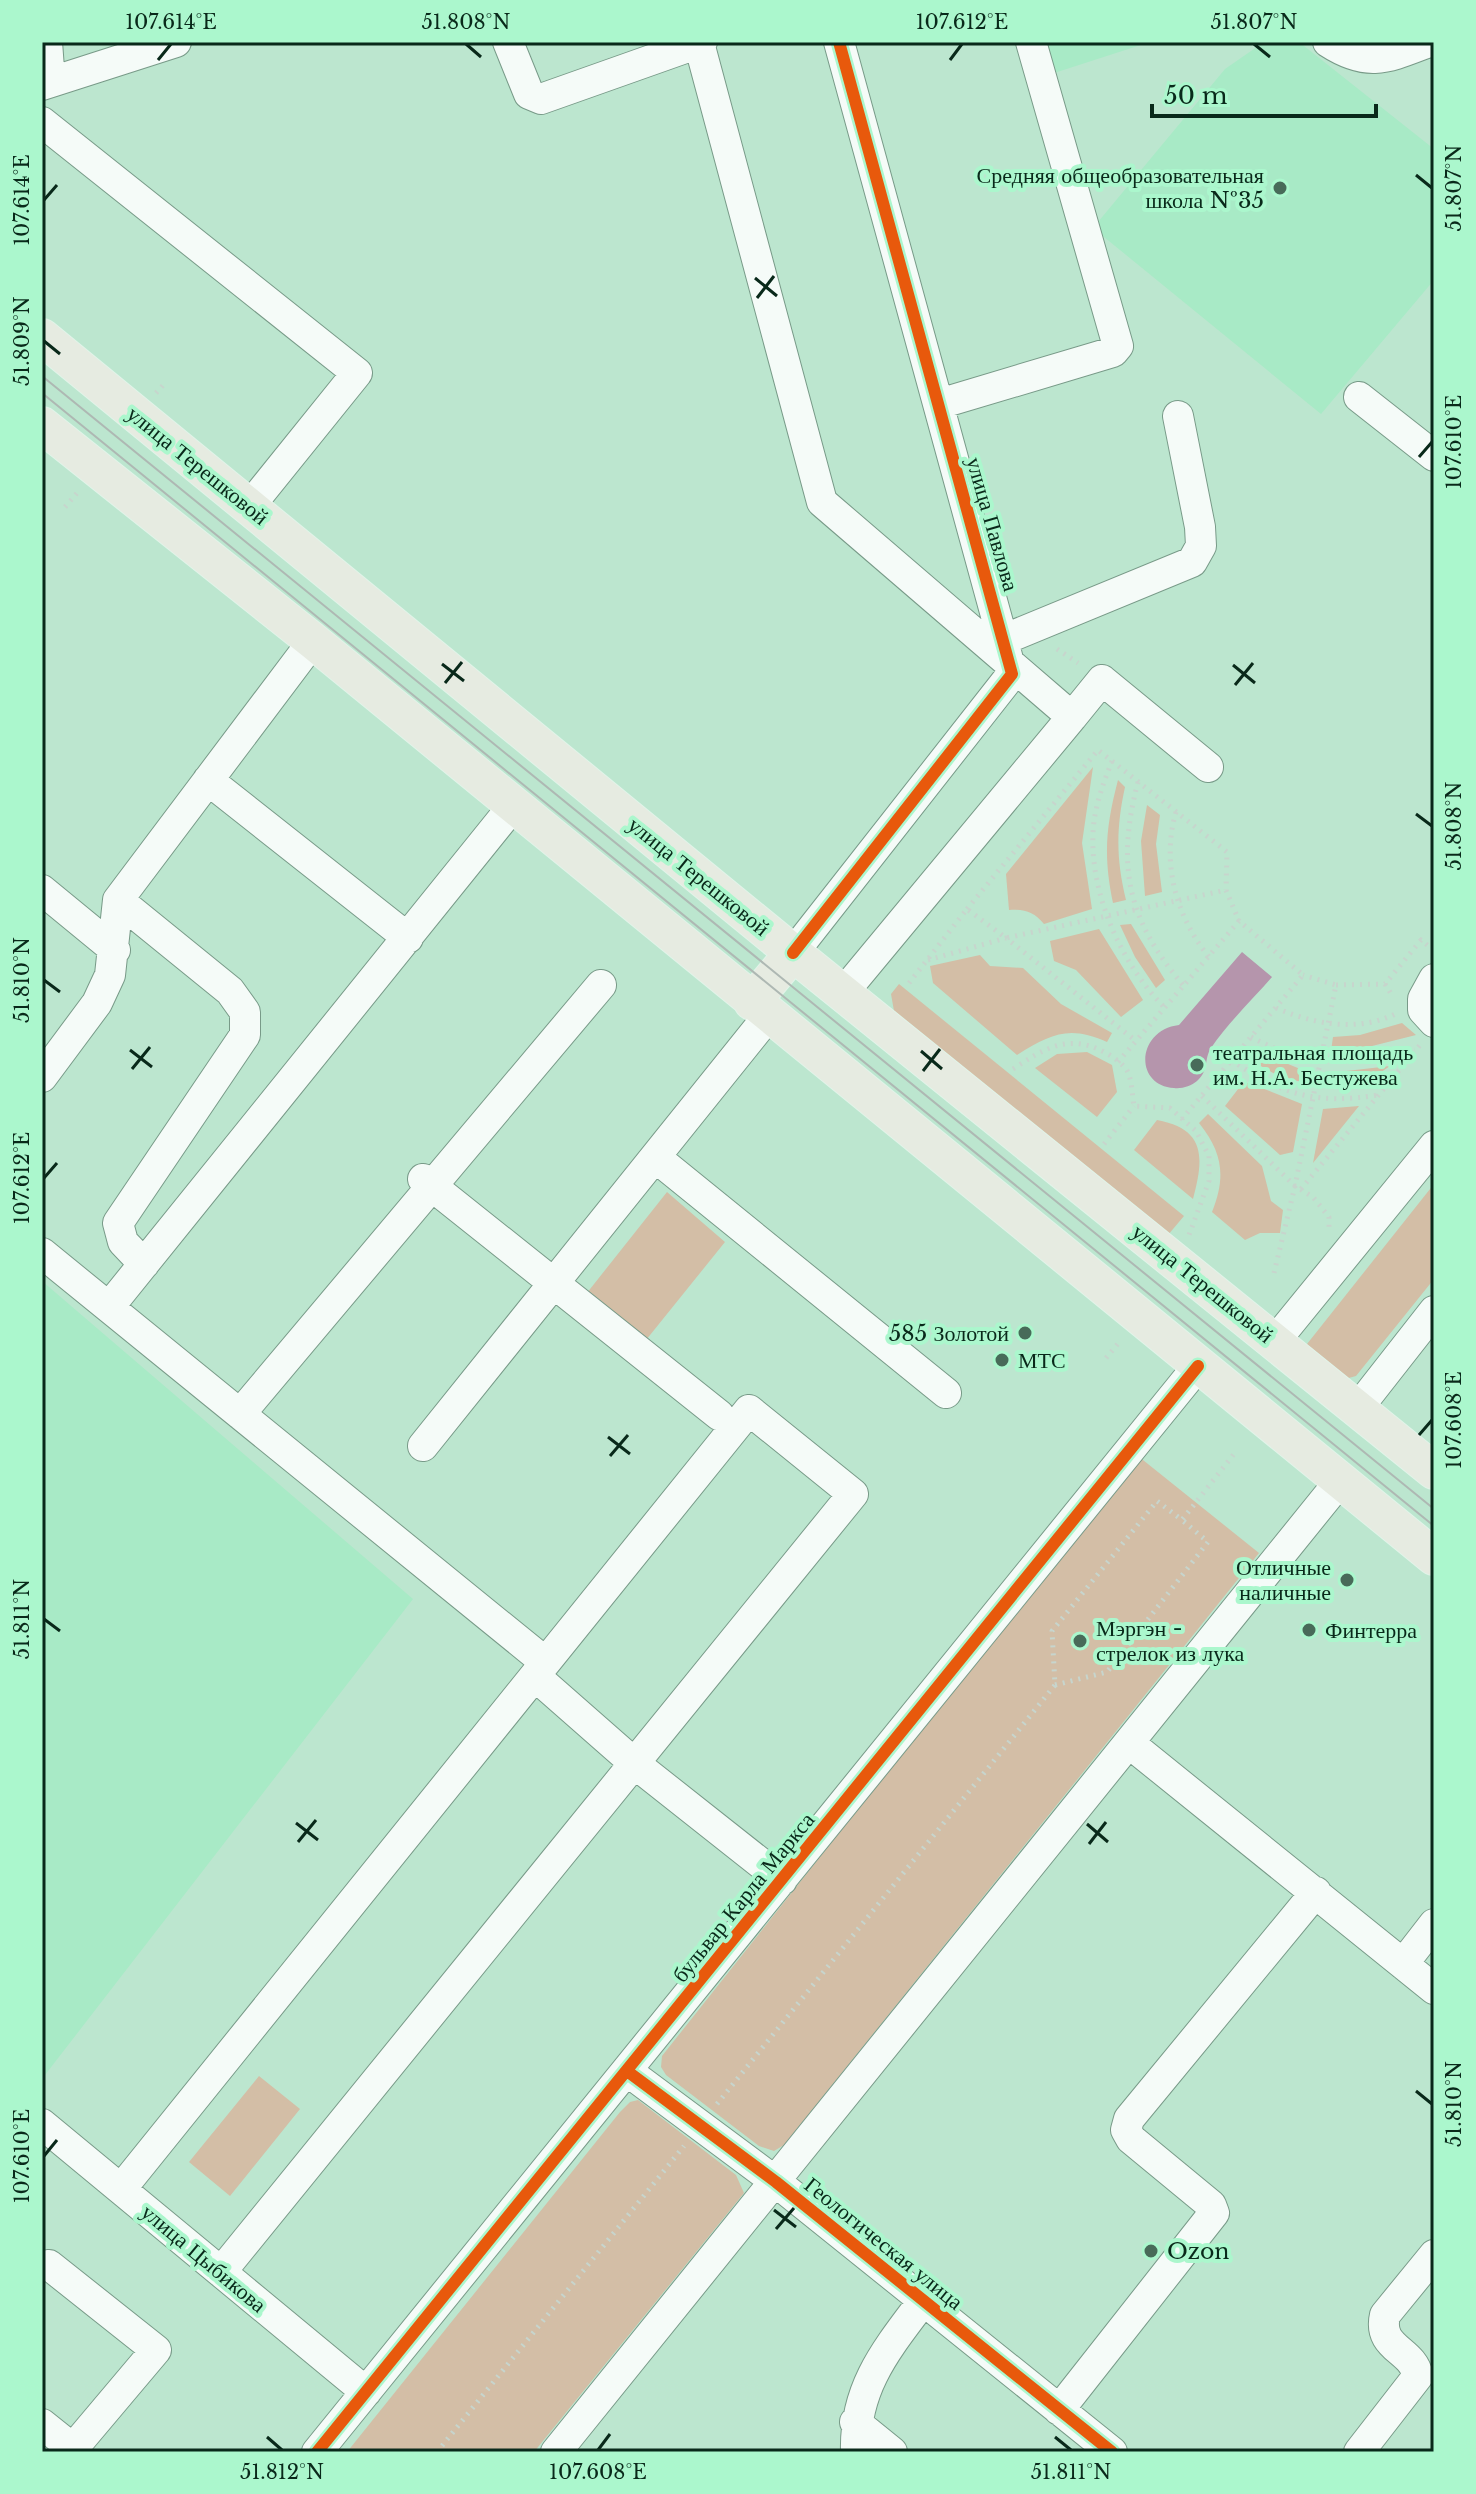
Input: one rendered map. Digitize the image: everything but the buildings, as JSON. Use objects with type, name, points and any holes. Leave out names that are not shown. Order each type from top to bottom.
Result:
[{"type":"main road","name":"улица Терешковой","points":[[42,337],[793,953],[1276,1340],[1434,1471]]},
{"type":"main road","points":[[44,430],[313,641],[1434,1557]]},
{"type":"main road","points":[[760,1009],[793,953]]},
{"type":"street","points":[[47,42],[46,84],[176,42]]},
{"type":"street","points":[[508,42],[529,94],[541,99],[700,42],[822,502],[1008,652],[1072,717]]},
{"type":"street","name":"улица Павлова","points":[[839,42],[1008,652]]},
{"type":"street","points":[[939,404],[1113,352],[1118,346],[1031,42]]},
{"type":"street","points":[[1328,42],[1353,58],[1429,42]]},
{"type":"street","points":[[42,122],[357,373],[249,507]]},
{"type":"street","points":[[1359,397],[1434,456]]},
{"type":"street","points":[[1008,652],[1192,562],[1201,546],[1200,527],[1178,416]]},
{"type":"street","points":[[42,1077],[97,1003],[110,975],[118,900],[313,641]]},
{"type":"street","points":[[793,953],[1009,682],[1008,652]]},
{"type":"street","points":[[843,993],[1102,680],[1208,767]]},
{"type":"street","points":[[208,780],[408,938]]},
{"type":"street","points":[[109,1307],[513,806]]},
{"type":"street","points":[[42,890],[115,950]]},
{"type":"street","points":[[118,900],[230,991],[245,1012],[245,1035],[118,1223],[123,1242],[144,1264]]},
{"type":"street","points":[[1429,1031],[1423,999],[1434,979]]},
{"type":"street","points":[[240,1414],[428,1183],[601,985]]},
{"type":"street","points":[[423,1446],[655,1157],[760,1009]]},
{"type":"street","points":[[1276,1340],[1434,1146]]},
{"type":"street","points":[[655,1157],[946,1393]]},
{"type":"street","points":[[428,1183],[719,1415]]},
{"type":"street","points":[[42,1253],[240,1414],[540,1669],[634,1763],[782,1880]]},
{"type":"street","points":[[1358,1408],[1434,1311]]},
{"type":"street","name":"бульвар Карла Маркса","points":[[317,2452],[1198,1366]]},
{"type":"street","points":[[121,2189],[749,1410],[853,1494],[221,2272]]},
{"type":"street","points":[[556,2452],[1340,1481]]},
{"type":"street","points":[[1129,1743],[1434,1989]]},
{"type":"street","points":[[1059,2410],[1214,2213],[1211,2205],[1131,2139],[1126,2130],[1129,2119],[1316,1892]]},
{"type":"street","points":[[1403,1964],[1434,1924]]},
{"type":"street","name":"Геологическая улица","points":[[627,2071],[776,2182],[1112,2452]]},
{"type":"street","name":"улица Цыбикова","points":[[42,2124],[366,2392]]},
{"type":"street","points":[[1363,2451],[1418,2376],[1417,2368],[1388,2339],[1382,2328],[1385,2315],[1434,2255]]},
{"type":"street","points":[[42,2424],[74,2451],[156,2350],[49,2265]]},
{"type":"street","points":[[892,2452],[856,2437],[867,2384],[882,2355],[923,2301]]},
{"type":"path","points":[[909,983],[1098,750],[1227,852],[1226,890],[1239,921],[1303,975],[1336,985],[1385,984],[1421,940],[1434,951]]},
{"type":"path","points":[[1112,761],[1101,790],[1093,835],[1108,915],[1129,965],[1165,1008]]},
{"type":"path","points":[[1138,782],[1126,851],[1134,910],[1153,946],[1184,986]]},
{"type":"path","points":[[1176,812],[1170,838],[1177,901],[1196,941],[1209,957]]},
{"type":"path","points":[[927,960],[1006,938],[1226,890]]},
{"type":"path","points":[[967,909],[1136,1041]]},
{"type":"path","points":[[1118,1062],[1239,921]]},
{"type":"path","points":[[1182,1119],[1303,975]]},
{"type":"path","points":[[1385,984],[1394,999]]},
{"type":"path","points":[[1274,1273],[1298,1187],[1336,985]]},
{"type":"path","points":[[1275,1008],[1328,1025],[1368,1022],[1405,1008]]},
{"type":"path","points":[[1298,1187],[1429,1031]]},
{"type":"path","points":[[1251,1037],[1271,1047],[1321,1061],[1415,1050]]},
{"type":"path","points":[[1013,1069],[1061,1042],[1085,1043],[1118,1062],[1127,1070],[1134,1106],[1104,1144]]},
{"type":"path","points":[[1231,1060],[1285,1091],[1313,1099],[1345,1100],[1379,1094]]},
{"type":"path","points":[[1202,1096],[1298,1187],[1313,1197],[1329,1217],[1329,1237]]},
{"type":"path","points":[[1134,1106],[1170,1108],[1196,1131],[1209,1156],[1209,1181],[1178,1262]]},
{"type":"path","points":[[1106,1358],[1139,1317]]},
{"type":"path","points":[[1182,1520],[1234,1454]]},
{"type":"path","points":[[437,2452],[1055,1685],[1107,1672],[1208,1542],[1157,1501],[1052,1631],[1055,1685]]},
{"type":"shaded area","points":[[1038,42],[1150,42],[1048,75]]},
{"type":"shaded area","name":"Средняя общеобразовательная школа №35","points":[[1264,42],[1299,42],[1434,149],[1434,280],[1321,414],[1093,228],[1225,69]]},
{"type":"shaded area","points":[[1093,767],[1082,843],[1092,909],[1044,924],[1029,912],[1009,910],[1006,874]]},
{"type":"shaded area","points":[[1118,780],[1125,787],[1118,844],[1126,900],[1113,903],[1107,841]]},
{"type":"shaded area","points":[[1147,805],[1160,815],[1156,844],[1162,892],[1145,896],[1141,841]]},
{"type":"shaded area","points":[[1131,924],[1165,980],[1156,988],[1135,957],[1120,925]]},
{"type":"shaded area","points":[[1099,929],[1143,1000],[1121,1017],[1076,970],[1054,961],[1050,941]]},
{"type":"shaded area","points":[[1242,952],[1272,977],[1218,1039],[1197,1081],[1180,1088],[1161,1085],[1146,1068],[1148,1046],[1165,1029],[1179,1025]]},
{"type":"shaded area","points":[[980,955],[990,966],[1023,968],[1061,1004],[1112,1033],[1107,1042],[1082,1034],[1060,1034],[1017,1055],[933,983],[930,966]]},
{"type":"shaded area","points":[[899,984],[1184,1216],[1168,1235],[894,1011],[891,994]]},
{"type":"shaded area","points":[[1402,1023],[1416,1035],[1360,1049],[1331,1051],[1333,1037],[1360,1035]]},
{"type":"shaded area","points":[[1257,1051],[1305,1071],[1304,1083],[1275,1074],[1250,1060]]},
{"type":"shaded area","points":[[1087,1052],[1112,1065],[1117,1092],[1097,1117],[1035,1068],[1057,1054]]},
{"type":"shaded area","points":[[1390,1066],[1360,1083],[1326,1086],[1329,1073]]},
{"type":"shaded area","points":[[1249,1083],[1302,1104],[1293,1152],[1280,1155],[1225,1106],[1242,1084]]},
{"type":"shaded area","points":[[1359,1106],[1313,1163],[1323,1109]]},
{"type":"shaded area","points":[[1208,1114],[1262,1166],[1271,1201],[1283,1210],[1280,1233],[1260,1233],[1245,1240],[1212,1212],[1219,1188],[1220,1166],[1213,1145],[1199,1123]]},
{"type":"shaded area","points":[[1157,1120],[1185,1130],[1198,1148],[1199,1171],[1193,1199],[1134,1150]]},
{"type":"shaded area","points":[[1434,1184],[1434,1279],[1356,1376],[1345,1379],[1308,1350],[1307,1344]]},
{"type":"shaded area","points":[[667,1192],[725,1242],[638,1350],[579,1303]]},
{"type":"shaded area","points":[[42,1281],[413,1599],[45,2075],[42,2073]]},
{"type":"shaded area","points":[[1138,1456],[1259,1553],[784,2145],[774,2151],[759,2146],[666,2075],[661,2067],[662,2056]]},
{"type":"shaded area","points":[[259,2076],[300,2109],[230,2196],[189,2162]]},
{"type":"shaded area","points":[[638,2100],[736,2175],[744,2193],[534,2452],[347,2452],[620,2112],[630,2102]]},
{"type":"tram line","points":[[42,376],[1434,1509]]},
{"type":"tram line","points":[[42,393],[1434,1526]]},
{"type":"cycle path","points":[[793,953],[1012,674],[839,42]]},
{"type":"cycle path","points":[[317,2452],[1198,1366]]},
{"type":"cycle path","points":[[627,2071],[776,2182],[1112,2452]]},
{"type":"place","name":"Средняя общеобразовательная школа №35","points":[[1280,188]]},
{"type":"place","name":"театральная площадь им. Н.А. Бестужева","points":[[1197,1065]]},
{"type":"place","name":"585 Золотой","points":[[1025,1333]]},
{"type":"place","name":"МТС","points":[[1002,1360]]},
{"type":"place","name":"Отличные наличные","points":[[1347,1580]]},
{"type":"place","name":"Финтерра","points":[[1309,1630]]},
{"type":"place","name":"Мэргэн - стрелок из лука","points":[[1080,1641]]},
{"type":"place","name":"Ozon","points":[[1151,2251]]}]
